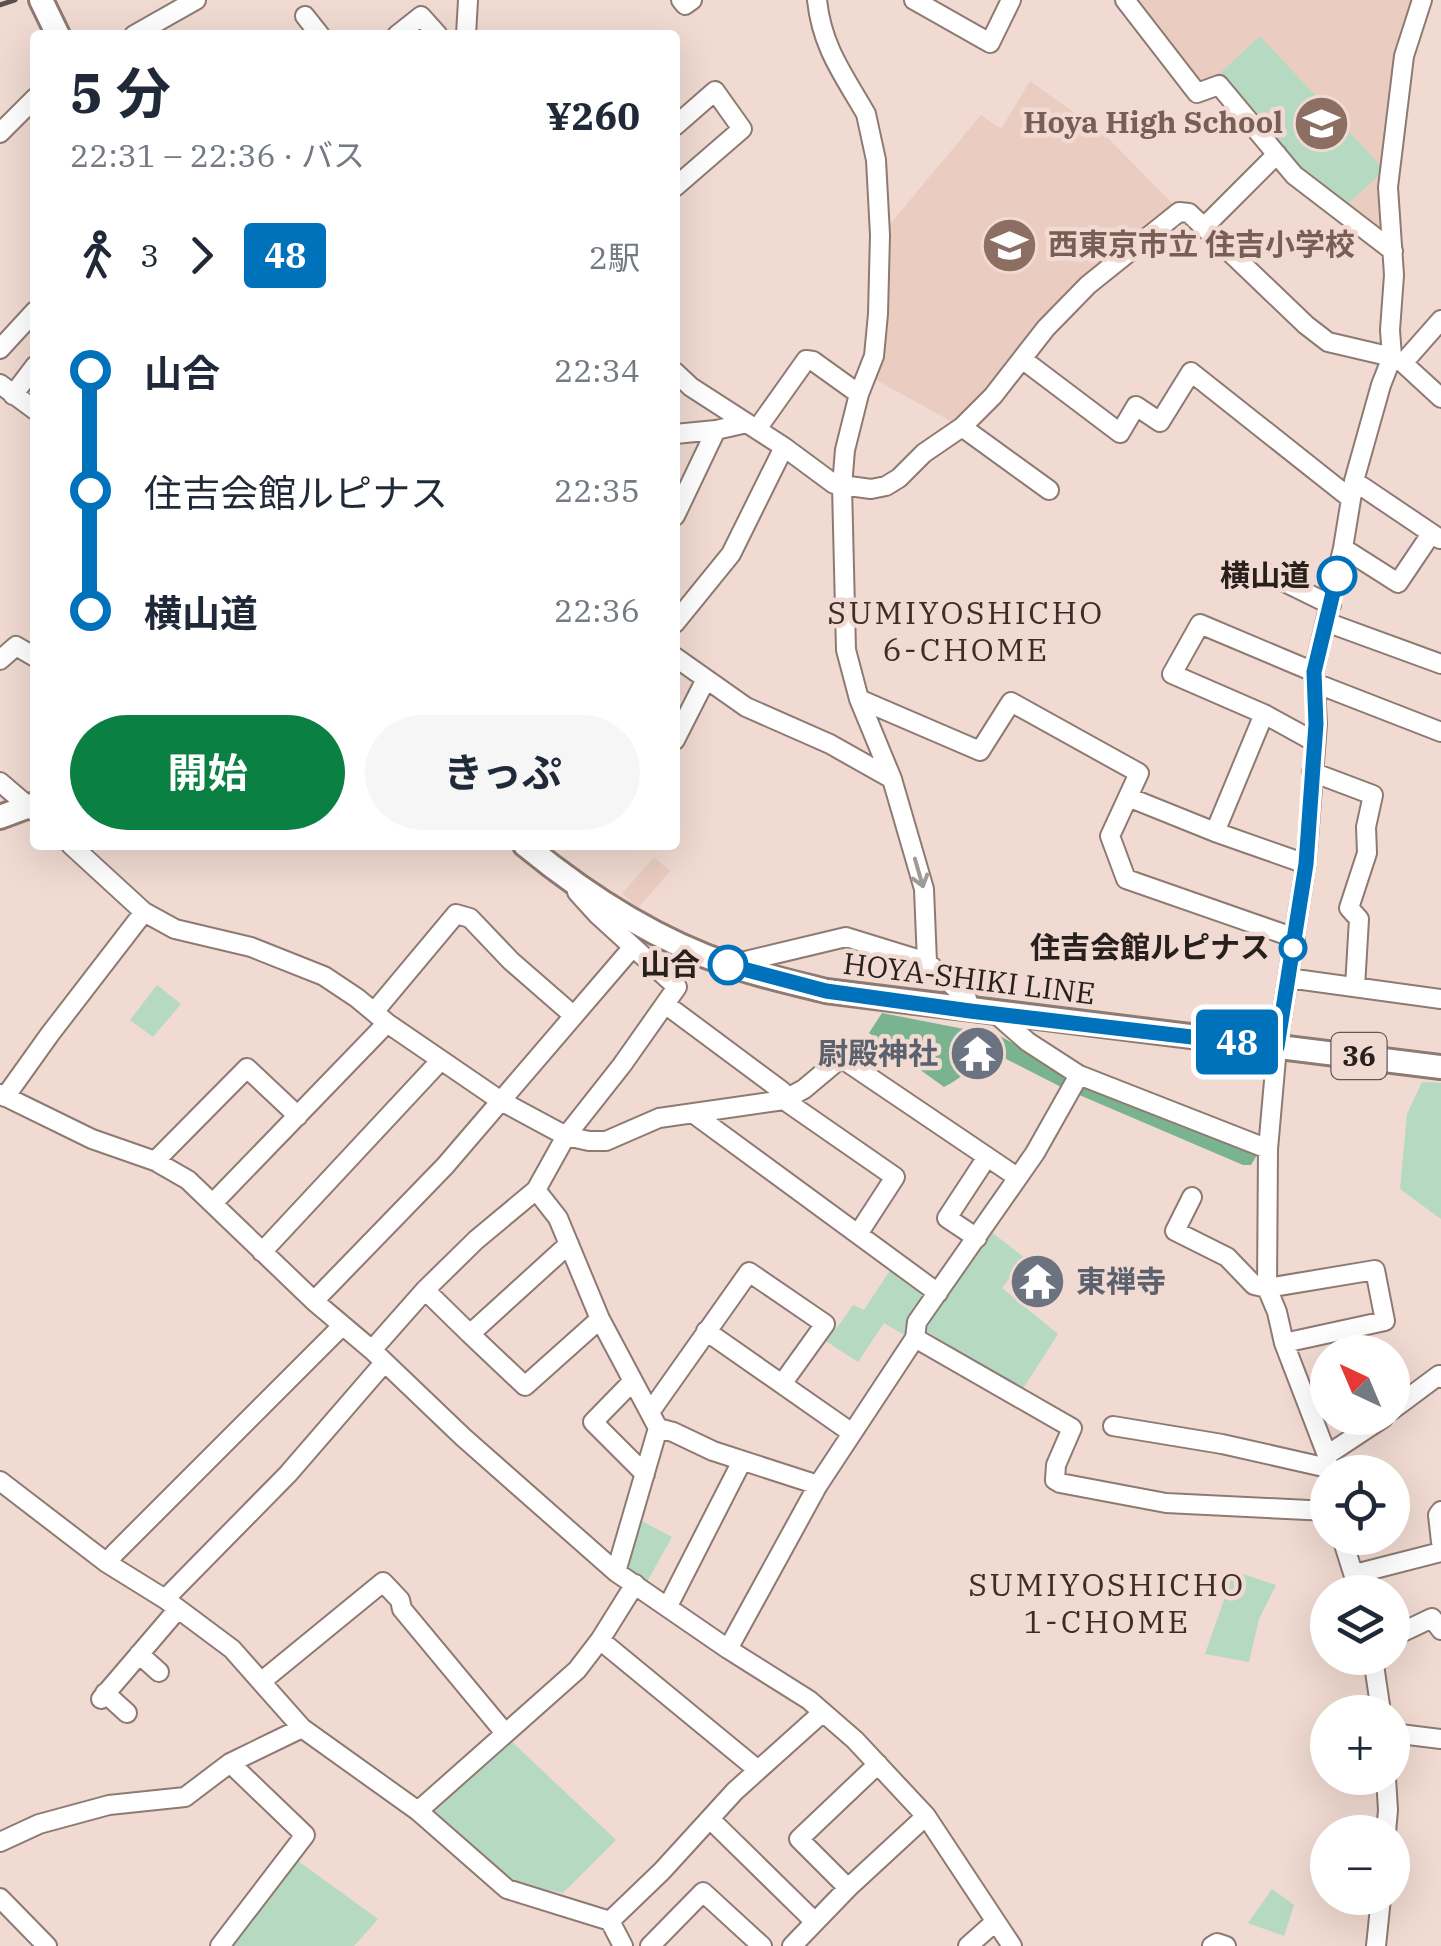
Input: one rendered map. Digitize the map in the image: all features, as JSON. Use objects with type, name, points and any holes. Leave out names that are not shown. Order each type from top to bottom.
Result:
[{"type":"main road","points":[[41,0],[56,30]]},
{"type":"main road","points":[[0,817],[30,808]]},
{"type":"main road","name":"HOYA-SHIKI LINE","points":[[531,850],[560,874],[636,922],[728,965],[826,991],[1441,1068]]},
{"type":"street","points":[[143,30],[196,0]]},
{"type":"street","points":[[466,30],[468,0]]},
{"type":"street","points":[[681,0],[685,5],[692,0]]},
{"type":"street","points":[[817,0],[827,48],[866,114],[876,160],[880,235],[874,356],[859,394],[845,450],[842,486],[846,650],[859,700],[892,779],[924,889],[926,962]]},
{"type":"street","points":[[920,2],[990,42],[1011,0]]},
{"type":"street","points":[[1125,0],[1197,93],[1219,84],[1294,175],[1393,251]]},
{"type":"street","points":[[1397,360],[1390,330],[1394,275],[1388,187],[1404,56],[1422,0]]},
{"type":"street","points":[[305,16],[316,30]]},
{"type":"street","points":[[403,30],[421,16],[434,30]]},
{"type":"street","points":[[680,122],[715,91],[742,129],[680,183]]},
{"type":"street","points":[[0,133],[30,103]]},
{"type":"street","points":[[1204,227],[1277,154]]},
{"type":"street","points":[[680,377],[834,484],[872,489],[886,486],[962,427],[993,396],[1046,328],[1088,284],[1179,212],[1188,213],[1328,342],[1397,360],[1441,398]]},
{"type":"street","points":[[0,349],[30,316]]},
{"type":"street","points":[[1324,1455],[1267,1288],[1268,1148],[1277,1047],[1306,864],[1315,742],[1314,677],[1352,490],[1381,385],[1397,360],[1441,320]]},
{"type":"street","points":[[1022,359],[1120,433],[1136,406],[1160,422],[1192,372],[1352,490],[1436,537],[1398,583],[1343,548]]},
{"type":"street","points":[[680,434],[752,426],[806,360],[859,394]]},
{"type":"street","points":[[30,370],[6,390],[30,407]]},
{"type":"street","points":[[962,427],[1050,490]]},
{"type":"street","points":[[680,506],[716,430]]},
{"type":"street","points":[[680,617],[731,554],[784,447]]},
{"type":"street","points":[[1266,573],[1328,614],[1441,664]]},
{"type":"street","points":[[1315,742],[1264,714],[1172,674],[1200,624],[1441,732]]},
{"type":"street","points":[[0,660],[16,646],[30,654]]},
{"type":"street","points":[[680,661],[746,707],[830,744],[892,779]]},
{"type":"street","points":[[680,730],[706,679]]},
{"type":"street","points":[[859,700],[980,751],[1011,702],[1139,773],[1110,836],[1126,879],[1295,938]]},
{"type":"street","points":[[1214,832],[1264,714]]},
{"type":"street","points":[[1312,772],[1373,795],[1366,827],[1367,853],[1350,908],[1358,919],[1354,988]]},
{"type":"street","points":[[0,782],[30,805]]},
{"type":"street","points":[[1128,797],[1306,864]]},
{"type":"street","points":[[76,850],[144,912],[175,929],[251,947],[324,976],[501,1101],[566,1136],[606,1140],[659,1118],[784,1100],[804,1089],[841,1058],[1017,1177]]},
{"type":"street","points":[[127,1713],[103,1696],[139,1654],[171,1604],[288,1474],[424,1290],[536,1190],[566,1136],[676,987],[560,874]]},
{"type":"street","points":[[144,912],[2,1095],[92,1139],[156,1161],[188,1180],[314,1302],[616,1572],[809,1700],[878,1764],[926,1816],[1012,1946]]},
{"type":"street","points":[[214,1202],[298,1116],[381,1018],[456,914],[470,918],[511,962],[573,1015]]},
{"type":"street","points":[[728,965],[846,937],[926,962],[967,999],[970,1011]]},
{"type":"street","points":[[314,1302],[444,1166],[632,948]]},
{"type":"street","points":[[1288,978],[1441,999]]},
{"type":"street","points":[[665,1004],[782,1091],[784,1100],[895,1178],[858,1234]]},
{"type":"street","points":[[996,1014],[1028,1042],[1079,1075],[1268,1148]]},
{"type":"street","points":[[262,1252],[441,1060]]},
{"type":"street","points":[[156,1161],[247,1068],[298,1116]]},
{"type":"street","points":[[728,1649],[818,1485],[915,1338],[917,1322],[1035,1154],[1079,1075]]},
{"type":"street","points":[[694,1114],[938,1293]]},
{"type":"street","points":[[977,1238],[946,1218],[987,1156]]},
{"type":"street","points":[[536,1190],[558,1218],[600,1319],[654,1420],[742,1461],[818,1485]]},
{"type":"street","points":[[1192,1197],[1176,1231],[1227,1257],[1254,1285],[1267,1288],[1375,1270],[1385,1322],[1284,1343]]},
{"type":"street","points":[[470,1334],[569,1244]]},
{"type":"street","points":[[616,1572],[645,1474],[654,1420],[706,1331],[749,1272],[825,1324],[782,1384]]},
{"type":"street","points":[[424,1290],[526,1386],[600,1319]]},
{"type":"street","points":[[107,1564],[342,1326]]},
{"type":"street","points":[[706,1331],[852,1434]]},
{"type":"street","points":[[915,1338],[1072,1428],[1056,1466],[1055,1480],[1060,1483],[1166,1503],[1310,1510]]},
{"type":"street","points":[[1410,1397],[1439,1375],[1441,1378]]},
{"type":"street","points":[[634,1381],[593,1422],[645,1474]]},
{"type":"street","points":[[1114,1426],[1310,1463]]},
{"type":"street","points":[[1340,1455],[1363,1435]]},
{"type":"street","points":[[668,1606],[742,1461]]},
{"type":"street","points":[[0,1480],[107,1564],[232,1649],[302,1728],[418,1811],[507,1889],[610,1922],[624,1946]]},
{"type":"street","points":[[1441,1511],[1441,1542]]},
{"type":"street","points":[[1379,1575],[1441,1552]]},
{"type":"street","points":[[262,1681],[383,1582],[505,1734]]},
{"type":"street","points":[[418,1811],[578,1670],[635,1584]]},
{"type":"street","points":[[1410,1628],[1432,1618],[1441,1630]]},
{"type":"street","points":[[600,1640],[758,1770]]},
{"type":"street","points":[[139,1654],[159,1672]]},
{"type":"street","points":[[610,1922],[758,1770],[823,1712]]},
{"type":"street","points":[[0,1842],[38,1824],[108,1804],[185,1797],[230,1764],[302,1728]]},
{"type":"street","points":[[1410,1736],[1441,1739]]},
{"type":"street","points":[[220,1946],[305,1835],[230,1764]]},
{"type":"street","points":[[848,1888],[799,1840],[878,1764]]},
{"type":"street","points":[[792,1946],[926,1816]]},
{"type":"street","points":[[710,1819],[815,1922]]},
{"type":"street","points":[[650,1946],[703,1892],[762,1946]]},
{"type":"street","points":[[0,1898],[28,1938],[47,1946]]},
{"type":"street","points":[[1376,1946],[1379,1915]]},
{"type":"street","points":[[968,1946],[996,1922]]},
{"type":"street","points":[[1212,1946],[1216,1942],[1226,1946]]},
{"type":"shaded area","name":"Hoya High School","points":[[1131,0],[1412,0],[1395,52],[1380,187],[1386,244],[1294,167],[1219,77],[1195,79]]},
{"type":"shaded area","name":"西東京市立 住吉小学校","points":[[1030,81],[1105,135],[1174,205],[1107,266],[971,409],[952,422],[873,378],[880,357],[890,224],[981,115],[1001,129]]},
{"type":"shaded area","points":[[654,857],[670,871],[638,908],[622,894]]},
{"type":"green space","points":[[1260,36],[1380,165],[1379,175],[1348,204],[1296,163],[1221,72]]},
{"type":"green space","points":[[157,985],[181,1004],[153,1037],[130,1020]]},
{"type":"green space","points":[[882,1013],[1000,1036],[1061,1070],[1255,1149],[1257,1155],[1251,1165],[1243,1165],[1063,1088],[1006,1059],[995,1049],[944,1087],[869,1033]]},
{"type":"green space","points":[[1422,1082],[1441,1083],[1441,1219],[1400,1189],[1407,1114]]},
{"type":"green space","points":[[990,1231],[1025,1258],[1002,1288],[1058,1334],[1022,1390],[923,1329]]},
{"type":"green space","points":[[892,1267],[926,1291],[928,1298],[906,1336],[884,1323],[858,1362],[818,1336],[826,1324],[837,1328],[853,1305],[864,1310]]},
{"type":"green space","points":[[636,1518],[672,1537],[647,1582],[622,1562]]},
{"type":"green space","points":[[1234,1571],[1276,1585],[1259,1619],[1249,1662],[1205,1654]]},
{"type":"green space","points":[[510,1740],[616,1840],[563,1893],[509,1882],[429,1812]]},
{"type":"green space","points":[[294,1858],[378,1919],[354,1946],[226,1946]]},
{"type":"green space","points":[[1272,1889],[1294,1905],[1284,1936],[1248,1923]]},
{"type":"railway","points":[[0,5],[15,0]]},
{"type":"bus line","name":"48","points":[[728,965],[826,991],[1277,1047],[1306,864],[1316,724],[1314,672],[1337,576]]},
{"type":"place","name":"Hoya High School","points":[[1322,123]]},
{"type":"place","name":"西東京市立 住吉小学校","points":[[1009,245]]},
{"type":"place","name":"横山道","points":[[1337,576]]},
{"type":"place","name":"住吉会館ルピナス","points":[[1293,948]]},
{"type":"place","name":"山合","points":[[728,965]]},
{"type":"place","name":"尉殿神社","points":[[977,1054]]},
{"type":"place","name":"東禅寺","points":[[1037,1282]]},
{"type":"district","name":"SUMIYOSHICHO 6-CHOME","points":[[966,632]]},
{"type":"district","name":"SUMIYOSHICHO 1-CHOME","points":[[1107,1604]]}]
